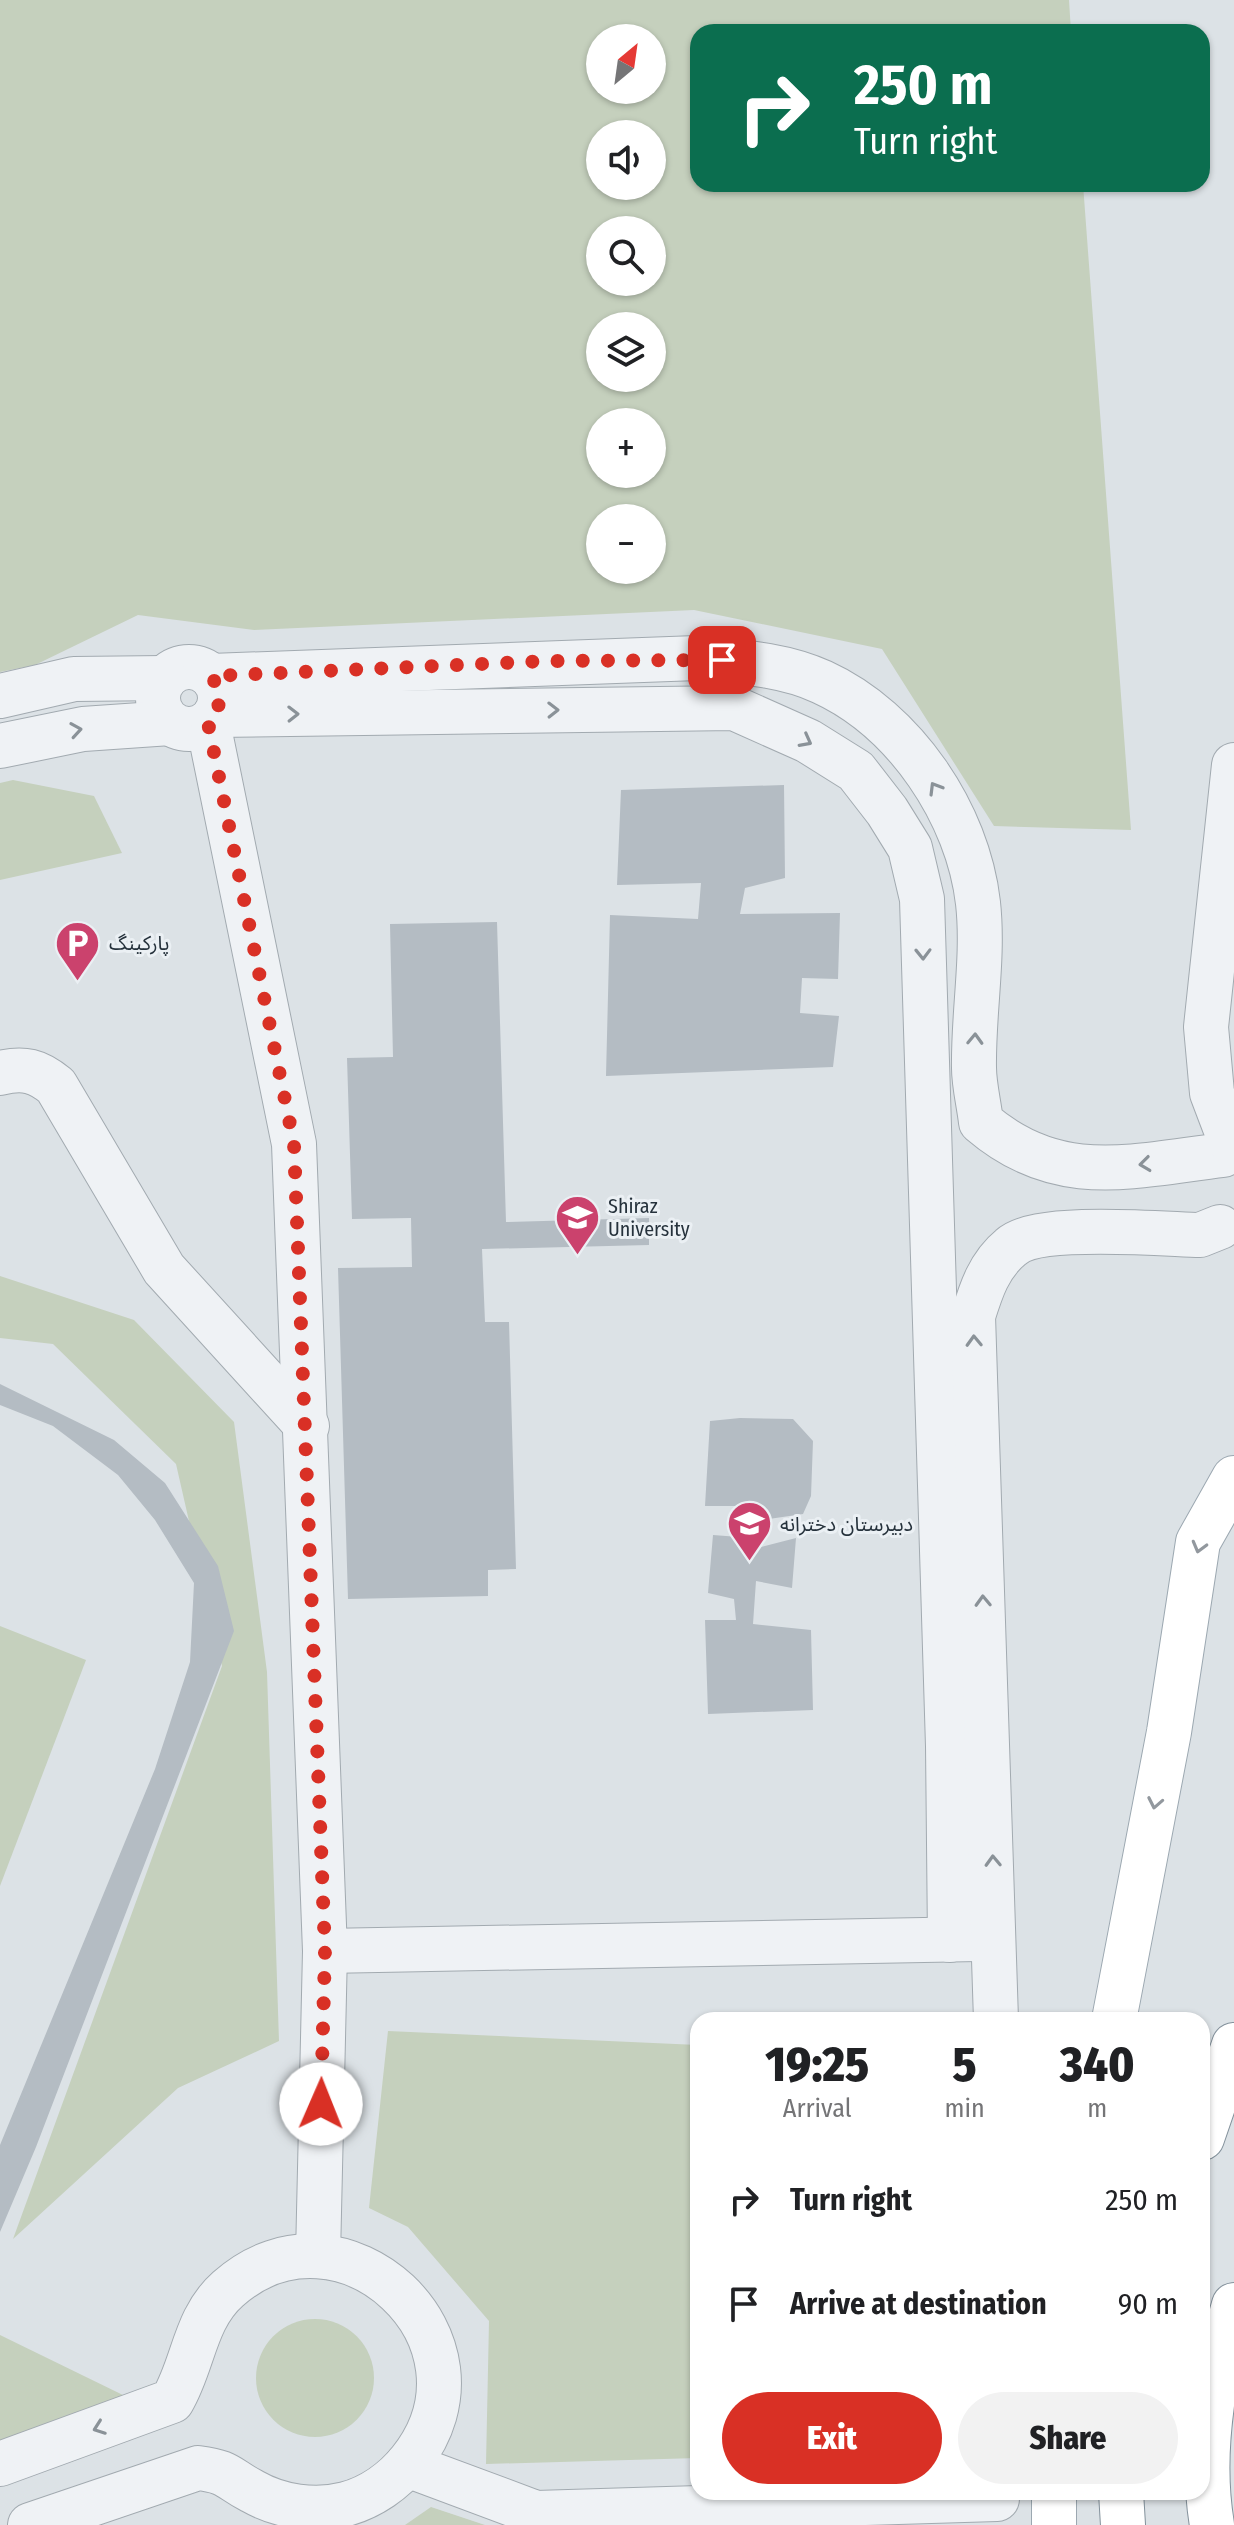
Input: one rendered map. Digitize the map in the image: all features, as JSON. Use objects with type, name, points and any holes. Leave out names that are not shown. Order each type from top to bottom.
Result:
[{"type":"main road","points":[[1116,2012],[1169,1732],[1198,1542],[1234,1478]]},
{"type":"main road","points":[[1210,2115],[1234,2045]]},
{"type":"main road","points":[[1210,2460],[1211,2415],[1234,2305]]},
{"type":"main road","points":[[1054,2500],[1054,2525]]},
{"type":"main road","points":[[1121,2500],[1123,2525]]},
{"type":"main road","points":[[1209,2500],[1212,2525]]},
{"type":"street","points":[[0,746],[201,709],[697,658],[771,665],[823,682],[875,716],[920,763],[958,826],[978,902],[974,1070],[981,1122],[1003,1141],[1034,1158],[1094,1169],[1229,1146]]},
{"type":"street","points":[[0,696],[74,679],[165,678],[157,696],[158,706],[201,709],[734,708],[808,741],[856,771],[887,811],[910,848],[922,899],[947,1730],[950,1940]]},
{"type":"street","points":[[201,709],[294,1144],[325,1951],[318,2256]]},
{"type":"street","points":[[996,2012],[996,1939],[973,1316],[982,1286],[994,1265],[1013,1244],[1073,1232],[1227,1238],[1212,1191],[1229,1146],[1212,1093],[1206,1027],[1234,765]]},
{"type":"street","points":[[0,1073],[14,1069],[38,1071],[56,1086],[164,1269],[307,1426]]},
{"type":"street","points":[[325,1951],[996,1939]]},
{"type":"street","points":[[0,2464],[172,2401],[187,2375],[193,2343],[207,2314],[228,2289],[255,2271],[285,2259],[318,2256],[350,2262],[380,2275],[405,2296],[424,2322],[436,2353],[439,2385],[434,2417],[422,2447],[407,2465],[376,2491],[346,2504],[313,2508],[280,2504],[251,2491],[225,2471],[198,2468],[30,2525]]},
{"type":"street","points":[[407,2465],[536,2513],[562,2519],[997,2505]]},
{"type":"green space","points":[[0,0],[1069,0],[1070,24],[690,24],[690,192],[1084,192],[1131,830],[994,826],[882,649],[694,610],[254,630],[138,615],[35,665],[0,672]]},
{"type":"green space","points":[[13,780],[94,796],[122,853],[0,880],[0,783]]},
{"type":"green space","points":[[0,1276],[134,1320],[234,1422],[267,1672],[279,2041],[178,2088],[13,2239],[222,1666],[176,1464],[53,1344],[0,1338]]},
{"type":"green space","points":[[0,1626],[86,1660],[0,1886]]},
{"type":"green space","points":[[388,2031],[690,2045],[690,2458],[486,2464],[489,2321],[408,2227],[369,2208]]},
{"type":"green space","points":[[315,2319],[338,2323],[357,2336],[370,2355],[374,2378],[370,2401],[357,2420],[338,2433],[315,2437],[292,2433],[273,2420],[260,2401],[256,2378],[260,2355],[273,2336],[292,2323]]},
{"type":"green space","points":[[0,2335],[125,2396],[0,2441]]},
{"type":"green space","points":[[431,2507],[485,2525],[405,2525]]},
{"type":"building","points":[[784,785],[785,878],[745,888],[740,914],[840,913],[838,979],[802,978],[800,1013],[839,1016],[833,1067],[606,1076],[610,915],[698,919],[701,883],[617,885],[621,790]]},
{"type":"building","points":[[497,922],[506,1222],[649,1218],[649,1245],[482,1249],[485,1322],[509,1322],[516,1569],[488,1570],[488,1596],[348,1599],[338,1268],[412,1267],[411,1218],[352,1219],[347,1058],[393,1057],[390,924]]},
{"type":"building","points":[[0,1384],[114,1440],[165,1483],[218,1566],[234,1631],[36,2147],[0,2232],[0,2145],[155,1769],[190,1662],[194,1583],[155,1520],[118,1475],[53,1426],[0,1405]]},
{"type":"building","points":[[793,1419],[813,1441],[811,1496],[803,1514],[756,1521],[757,1548],[796,1538],[792,1588],[756,1581],[753,1624],[811,1630],[813,1710],[708,1714],[705,1620],[736,1620],[734,1599],[708,1593],[713,1535],[739,1537],[739,1506],[705,1506],[710,1421]]},
{"type":"place","name":"پارکینگ","points":[[78,982]]},
{"type":"place","name":"Shiraz University","points":[[577,1256]]},
{"type":"place","name":"دبیرستان دخترانه","points":[[749,1563]]},
{"type":"route","points":[[321,2104],[325,1951],[294,1144],[208,723],[215,715],[220,695],[211,676],[547,661],[722,660]]}]
